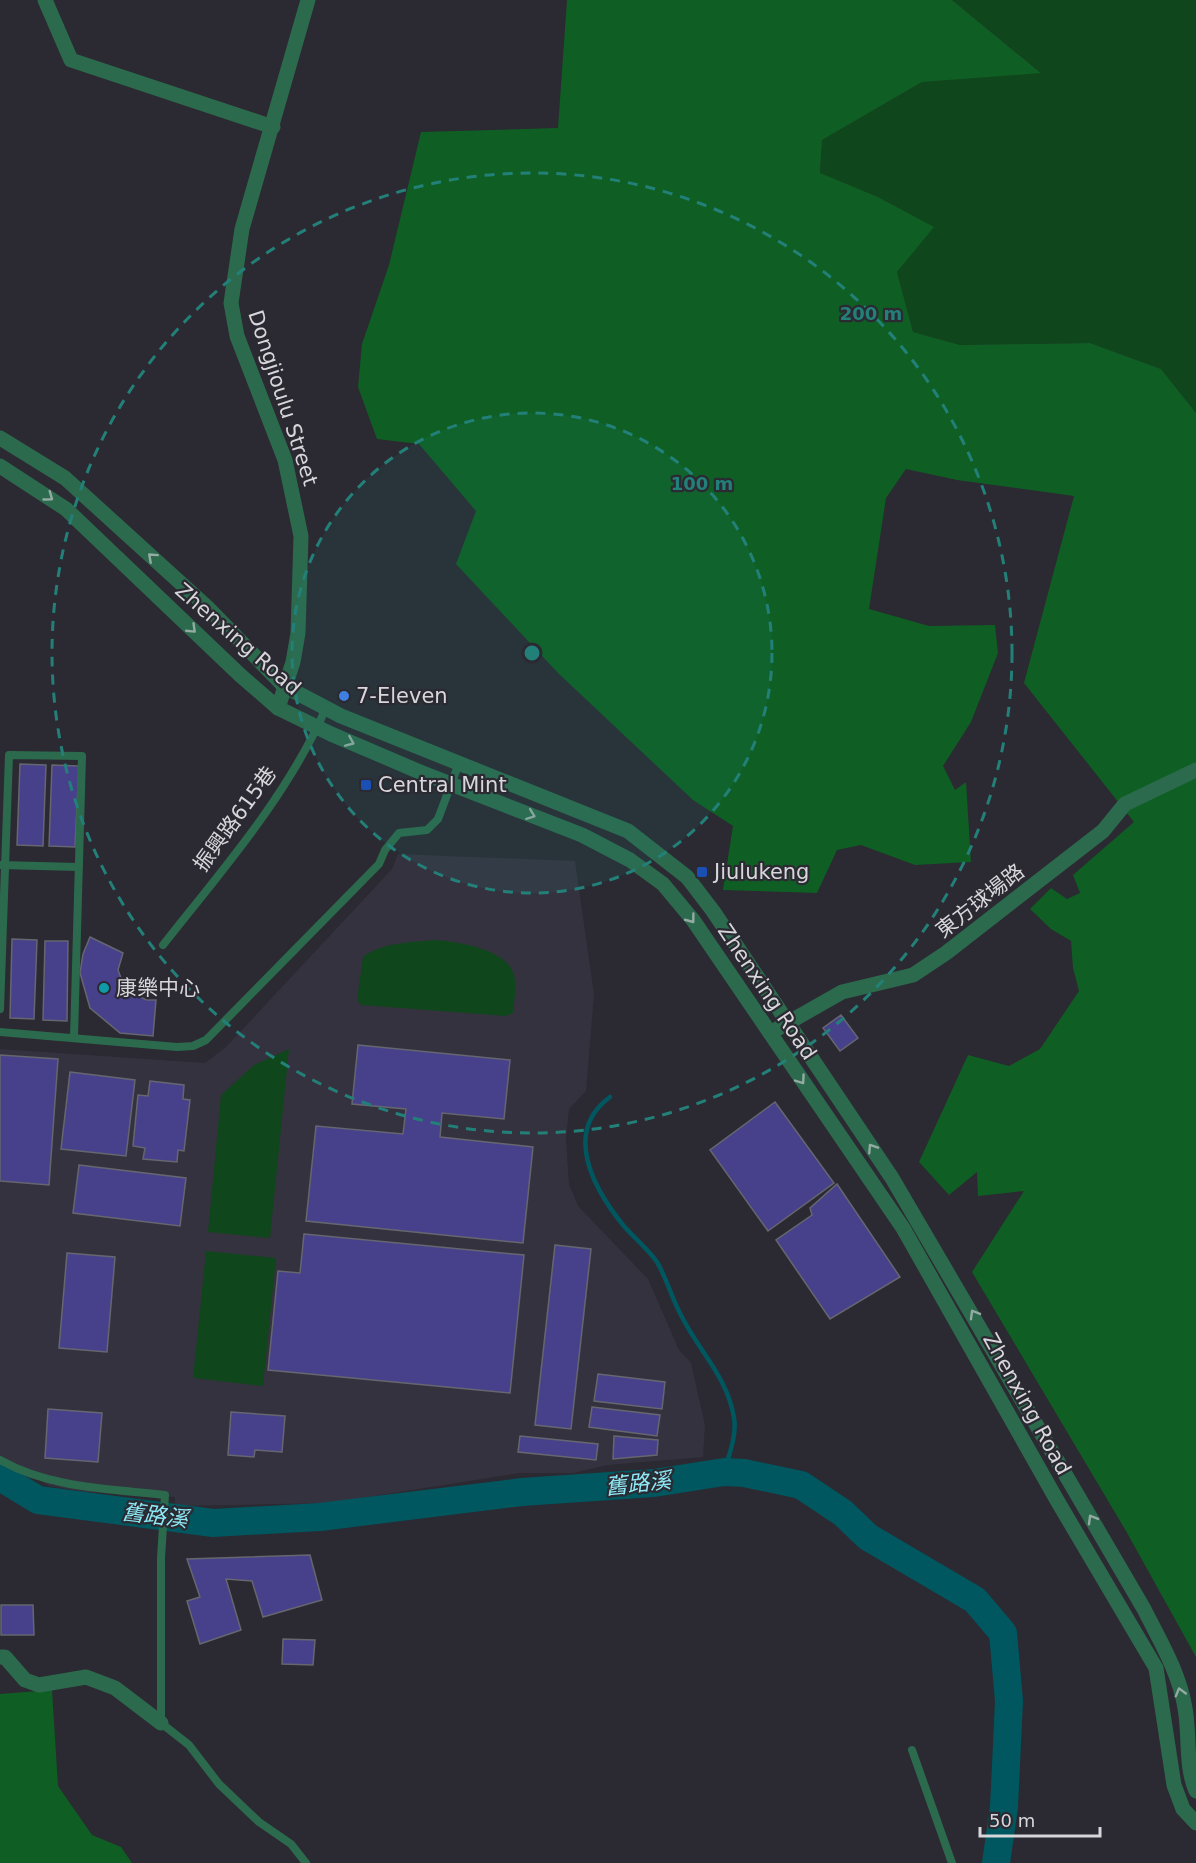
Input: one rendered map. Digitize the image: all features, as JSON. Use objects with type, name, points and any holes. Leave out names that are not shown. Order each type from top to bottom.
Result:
[{"type":"street","points":[[45,0],[71,60],[273,127]]},
{"type":"street","name":"Dongjioulu Street","points":[[278,708],[293,662],[298,633],[302,536],[285,460],[237,336],[231,303],[242,229],[308,0]]},
{"type":"street","name":"Zhenxing Road","points":[[0,438],[65,478],[207,607],[284,686],[326,708],[628,831],[663,856],[687,878],[713,911],[911,1208],[1144,1609],[1173,1667],[1185,1707],[1191,1772],[1196,1791]]},
{"type":"street","name":"Zhenxing Road","points":[[0,465],[66,509],[240,675],[278,708],[317,728],[450,784],[582,835],[630,860],[663,884],[693,920],[903,1228],[1058,1502],[1156,1668],[1174,1785],[1183,1809],[1196,1823]]},
{"type":"street","name":"東方球場路","points":[[770,1033],[842,992],[913,975],[946,953],[1103,831],[1125,804],[1196,770]]},
{"type":"street","points":[[0,1657],[4,1657],[25,1680],[39,1685],[86,1677],[115,1688],[161,1723]]},
{"type":"lane","name":"振興路615巷","points":[[163,945],[262,820],[317,728],[326,708]]},
{"type":"lane","points":[[0,1009],[3,865],[9,755],[82,756],[74,1037]]},
{"type":"lane","points":[[0,1032],[177,1047],[193,1046],[206,1040],[379,864],[385,850],[399,833],[427,830],[438,819],[459,763]]},
{"type":"lane","points":[[3,865],[78,867]]},
{"type":"lane","points":[[0,1460],[22,1472],[83,1486],[165,1495],[161,1558],[161,1723],[189,1745],[219,1784],[259,1822],[291,1844],[306,1863]]},
{"type":"lane","points":[[912,1750],[952,1863]]},
{"type":"shaded area","points":[[398,854],[575,861],[594,994],[586,1091],[569,1109],[566,1139],[569,1184],[578,1206],[648,1279],[679,1350],[691,1363],[705,1425],[703,1457],[607,1465],[574,1473],[519,1473],[330,1503],[175,1506],[175,1497],[84,1492],[50,1486],[5,1461],[0,1456],[0,1049],[205,1063],[226,1047],[392,869]]},
{"type":"green space","points":[[567,0],[952,0],[1041,73],[922,82],[822,140],[820,173],[878,197],[934,227],[897,272],[913,332],[960,345],[1090,343],[1161,369],[1196,413],[1196,1657],[1126,1531],[972,1272],[1024,1191],[978,1196],[977,1172],[949,1195],[919,1162],[968,1055],[1009,1066],[1040,1049],[1079,991],[1073,968],[1071,941],[1051,929],[1030,909],[1051,888],[1067,899],[1080,893],[1073,875],[1134,822],[1024,683],[1074,496],[957,480],[906,469],[886,498],[869,609],[929,626],[995,625],[998,653],[971,722],[943,766],[955,790],[966,782],[971,862],[915,865],[861,845],[837,850],[817,893],[723,890],[733,826],[693,800],[558,673],[456,564],[476,511],[419,444],[377,439],[358,387],[362,344],[389,265],[421,132],[558,128]]},
{"type":"green space","points":[[952,0],[1196,0],[1196,413],[1161,369],[1090,343],[960,345],[913,332],[897,272],[933,227],[878,197],[820,174],[822,140],[922,82],[1040,72]]},
{"type":"green space","points":[[436,940],[481,948],[510,966],[515,979],[513,1013],[506,1016],[361,1005],[357,999],[363,957],[380,948],[408,942]]},
{"type":"green space","points":[[289,1049],[270,1238],[208,1232],[221,1095],[254,1065]]},
{"type":"green space","points":[[206,1251],[276,1258],[263,1386],[193,1378]]},
{"type":"green space","points":[[52,1690],[58,1786],[92,1835],[121,1847],[132,1863],[0,1863],[0,1694]]},
{"type":"building","points":[[20,764],[46,765],[43,846],[17,845]]},
{"type":"building","points":[[52,765],[79,766],[75,847],[49,846]]},
{"type":"building","name":"康樂中心","points":[[90,937],[123,953],[118,970],[124,986],[131,993],[147,1000],[156,1000],[153,1036],[120,1033],[90,1008],[80,973],[83,954]]},
{"type":"building","points":[[12,939],[37,940],[34,1019],[10,1018]]},
{"type":"building","points":[[45,941],[68,941],[67,1021],[43,1020]]},
{"type":"building","points":[[841,1015],[858,1038],[840,1051],[823,1028]]},
{"type":"building","points":[[358,1045],[510,1060],[504,1119],[442,1113],[440,1137],[533,1147],[523,1243],[306,1221],[316,1126],[403,1134],[406,1109],[352,1104]]},
{"type":"building","points":[[0,1055],[58,1059],[49,1185],[0,1181]]},
{"type":"building","points":[[70,1072],[135,1080],[126,1156],[61,1149]]},
{"type":"building","points":[[150,1081],[184,1085],[183,1099],[190,1100],[184,1151],[178,1150],[177,1162],[143,1159],[145,1148],[133,1146],[138,1095],[148,1096]]},
{"type":"building","points":[[775,1102],[834,1183],[768,1231],[710,1150]]},
{"type":"building","points":[[79,1165],[186,1178],[180,1226],[73,1213]]},
{"type":"building","points":[[837,1184],[900,1277],[830,1319],[776,1240],[812,1215],[810,1208]]},
{"type":"building","points":[[304,1234],[524,1255],[510,1393],[268,1370],[278,1271],[300,1273]]},
{"type":"building","points":[[555,1245],[591,1249],[571,1429],[535,1425]]},
{"type":"building","points":[[67,1253],[115,1257],[107,1352],[59,1348]]},
{"type":"building","points":[[598,1374],[665,1382],[662,1409],[594,1401]]},
{"type":"building","points":[[592,1407],[660,1415],[657,1436],[589,1427]]},
{"type":"building","points":[[48,1409],[102,1413],[98,1462],[45,1458]]},
{"type":"building","points":[[231,1412],[285,1416],[282,1452],[255,1450],[254,1457],[228,1455]]},
{"type":"building","points":[[520,1436],[598,1444],[596,1460],[518,1452]]},
{"type":"building","points":[[614,1436],[658,1440],[657,1455],[613,1459]]},
{"type":"building","points":[[310,1555],[322,1600],[263,1617],[252,1581],[226,1579],[241,1630],[200,1644],[187,1601],[200,1597],[187,1559]]},
{"type":"building","points":[[1,1605],[33,1605],[34,1635],[1,1635]]},
{"type":"building","points":[[283,1639],[315,1640],[313,1665],[282,1664]]},
{"type":"waterway","points":[[610,1097],[596,1111],[588,1127],[585,1143],[593,1178],[612,1211],[657,1262],[682,1317],[726,1390],[735,1425],[724,1472]]},
{"type":"waterway","name":"舊路溪","points":[[0,1477],[38,1500],[213,1523],[320,1517],[522,1492],[654,1483],[724,1472],[744,1473],[801,1485],[843,1513],[868,1537],[975,1600],[1003,1633],[1009,1701],[1004,1807],[996,1863]]},
{"type":"place","name":"7-Eleven","points":[[344,696]]},
{"type":"place","name":"Central Mint","points":[[366,785]]},
{"type":"place","name":"Jiulukeng","points":[[702,872]]},
{"type":"place","name":"康樂中心","points":[[104,988]]}]
